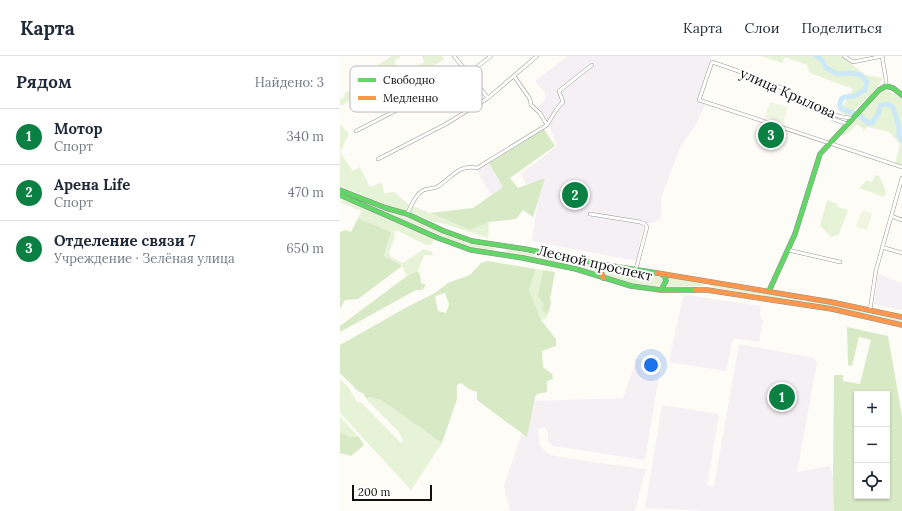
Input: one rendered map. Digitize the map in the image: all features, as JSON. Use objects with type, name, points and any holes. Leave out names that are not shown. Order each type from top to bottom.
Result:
[{"type":"main road","points":[[769,291],[788,250],[802,213],[820,154],[879,90],[886,86],[893,88],[902,95]]},
{"type":"main road","name":"Лесной проспект","points":[[340,190],[386,208],[408,214],[456,236],[472,241],[606,265],[805,297],[902,317]]},
{"type":"main road","name":"Лесной проспект","points":[[340,195],[453,244],[471,250],[576,268],[631,286],[661,290],[707,290],[846,312],[902,325]]},
{"type":"main road","points":[[340,198],[351,200]]},
{"type":"main road","points":[[495,254],[497,248],[496,245]]},
{"type":"main road","points":[[504,255],[504,249],[506,247]]},
{"type":"main road","points":[[603,278],[601,271],[606,265]]},
{"type":"main road","points":[[661,290],[666,281],[662,274]]},
{"type":"main road","points":[[707,290],[706,285],[708,281]]},
{"type":"main road","points":[[804,305],[807,302],[805,297]]},
{"type":"street","points":[[454,56],[463,66]]},
{"type":"street","points":[[478,66],[491,56]]},
{"type":"street","points":[[482,102],[537,56]]},
{"type":"street","points":[[844,56],[853,62],[882,56],[886,86]]},
{"type":"street","name":"улица Крылова","points":[[830,142],[699,100],[712,62],[753,76],[793,93],[821,110],[831,114],[844,118],[853,117]]},
{"type":"street","points":[[408,214],[413,202],[422,191],[436,187],[458,171],[469,167],[477,168],[548,125],[555,114],[556,108],[563,102],[559,90],[592,65]]},
{"type":"street","points":[[514,76],[530,99],[532,105],[540,113],[548,125]]},
{"type":"street","points":[[482,90],[488,98]]},
{"type":"street","points":[[356,132],[394,112]]},
{"type":"street","points":[[378,159],[446,124],[465,112]]},
{"type":"street","points":[[831,114],[833,119],[847,124]]},
{"type":"street","name":"улица Крылова","points":[[844,118],[847,124]]},
{"type":"street","points":[[830,142],[902,167]]},
{"type":"street","points":[[870,310],[876,270],[891,216],[900,191],[902,178]]},
{"type":"street","points":[[590,214],[645,224],[647,227],[636,269]]},
{"type":"street","points":[[891,216],[902,220]]},
{"type":"street","points":[[882,247],[902,254]]},
{"type":"street","points":[[788,250],[840,262]]},
{"type":"shaded area","points":[[568,56],[711,56],[697,100],[705,105],[694,128],[681,145],[661,198],[662,216],[658,221],[644,225],[636,261],[532,241],[542,180],[526,184],[521,174],[557,146],[547,119],[538,107],[545,100],[545,93],[535,81]]},
{"type":"shaded area","points":[[489,163],[503,187],[491,195],[476,170]]},
{"type":"shaded area","points":[[878,274],[902,283],[902,310],[874,304]]},
{"type":"shaded area","points":[[685,295],[761,306],[760,314],[763,321],[759,342],[733,338],[726,371],[669,362],[682,301]]},
{"type":"shaded area","points":[[739,344],[814,358],[817,362],[797,472],[830,466],[833,477],[834,511],[708,511],[645,508],[662,405],[719,414],[707,486],[714,486]]},
{"type":"shaded area","points":[[637,359],[661,363],[645,460],[553,446],[548,441],[548,433],[545,427],[538,429],[540,446],[550,455],[646,469],[635,511],[510,511],[504,486],[533,401],[623,398]]},
{"type":"green space","points":[[392,56],[401,56],[395,60],[396,66],[377,66]]},
{"type":"green space","points":[[422,56],[442,56],[445,59],[433,66],[417,66],[424,62]]},
{"type":"green space","points":[[761,56],[842,56],[865,75],[883,78],[876,89],[849,116],[839,112],[853,89],[810,73],[807,65],[785,57],[782,63]]},
{"type":"green space","points":[[886,89],[902,98],[902,165],[895,163],[900,144],[889,132],[868,127],[864,130],[857,124],[845,136],[841,133],[881,91]]},
{"type":"green space","points":[[350,90],[350,101],[340,106],[340,99],[344,98],[345,93]]},
{"type":"green space","points":[[770,102],[788,107],[783,123],[765,117]]},
{"type":"green space","points":[[340,124],[349,134],[340,152]]},
{"type":"green space","points":[[544,129],[555,146],[510,178],[518,188],[545,178],[533,217],[523,210],[516,219],[489,222],[470,230],[430,213],[473,208],[503,187],[489,163]]},
{"type":"green space","points":[[340,152],[353,171],[360,167],[370,187],[382,183],[384,193],[394,192],[408,204],[470,230],[489,222],[488,238],[445,224],[434,222],[412,213],[388,206],[340,186]]},
{"type":"green space","points":[[875,175],[879,176],[886,191],[884,197],[859,188],[866,181],[872,182]]},
{"type":"green space","points":[[340,192],[445,234],[469,243],[494,248],[494,250],[477,249],[456,242]]},
{"type":"green space","points":[[340,200],[346,201],[434,240],[431,245],[426,245],[396,230],[389,252],[391,257],[403,263],[424,249],[432,252],[433,255],[424,255],[418,271],[407,276],[402,266],[384,256],[391,232],[358,218],[361,211],[340,202]]},
{"type":"green space","points":[[827,200],[837,204],[838,207],[848,210],[839,234],[831,237],[820,226]]},
{"type":"green space","points":[[862,210],[872,213],[867,230],[856,227]]},
{"type":"green space","points":[[358,218],[391,232],[384,256],[402,266],[358,299],[345,300],[340,309],[340,232],[346,230],[351,232]]},
{"type":"green space","points":[[505,249],[600,266],[599,274],[573,265],[506,253]]},
{"type":"green space","points":[[488,261],[536,269],[529,290],[541,320],[556,339],[556,346],[542,351],[543,367],[552,374],[553,379],[547,381],[547,392],[537,394],[535,397],[527,437],[477,400],[477,392],[469,389],[461,383],[457,385],[457,399],[442,443],[381,400],[369,397],[366,399],[364,394],[358,391],[340,373],[340,345],[435,293],[448,283],[470,275],[481,263]],"holes":[[[445,293],[449,304],[446,313],[438,311],[435,296]]]},
{"type":"green space","points":[[608,268],[659,275],[663,279],[663,282],[658,286],[630,283],[607,278],[604,276],[603,272]]},
{"type":"green space","points":[[536,269],[543,270],[539,289],[543,303],[542,310],[548,314],[546,319],[540,320],[529,290]]},
{"type":"green space","points":[[543,270],[555,272],[548,314],[542,310],[543,303],[538,297]]},
{"type":"green space","points":[[418,271],[421,283],[426,285],[422,290],[416,290],[340,332],[340,326],[407,276]]},
{"type":"green space","points":[[668,277],[704,284],[703,286],[665,287],[668,284]]},
{"type":"green space","points":[[711,284],[802,299],[804,301],[801,302],[711,287]]},
{"type":"green space","points":[[808,300],[902,319],[902,322],[841,309],[807,304]]},
{"type":"green space","points":[[847,327],[888,336],[902,416],[902,511],[834,511],[834,375],[843,375],[843,381],[860,384],[871,340],[859,337],[852,366],[848,365]]},
{"type":"green space","points":[[340,379],[348,387],[357,402],[362,403],[401,443],[403,440],[398,431],[366,399],[369,397],[381,400],[442,443],[411,490],[340,413]]},
{"type":"green space","points":[[340,417],[359,437],[350,437],[340,432]]},
{"type":"green space","points":[[340,432],[350,437],[359,437],[364,445],[351,456],[340,453]]},
{"type":"waterway","points":[[816,56],[822,60],[826,68],[838,74],[851,73],[861,75],[867,82],[865,90],[851,97],[845,97],[840,100],[840,108],[860,116],[868,123],[872,123],[879,112],[880,106],[886,104],[893,107],[899,127],[899,136],[902,141]]},
{"type":"traffic: fast","points":[[769,291],[795,234],[820,154],[879,90],[886,86],[893,88],[902,95]]},
{"type":"traffic: fast","points":[[340,190],[386,208],[407,214],[444,231],[472,241],[657,273]]},
{"type":"traffic: fast","points":[[340,195],[438,238],[471,250],[523,258],[576,269],[631,286],[661,290],[695,290]]},
{"type":"traffic: fast","points":[[661,290],[666,281],[662,274]]},
{"type":"traffic: slow","points":[[603,278],[601,271],[606,265]]},
{"type":"traffic: slow","points":[[657,273],[831,302],[902,317]]},
{"type":"traffic: slow","points":[[695,290],[707,290],[832,309],[902,325]]},
{"type":"place","name":"Отделение связи 7","points":[[771,135]]},
{"type":"place","name":"Арена Life","points":[[575,195]]},
{"type":"place","name":"Мотор","points":[[782,397]]}]
